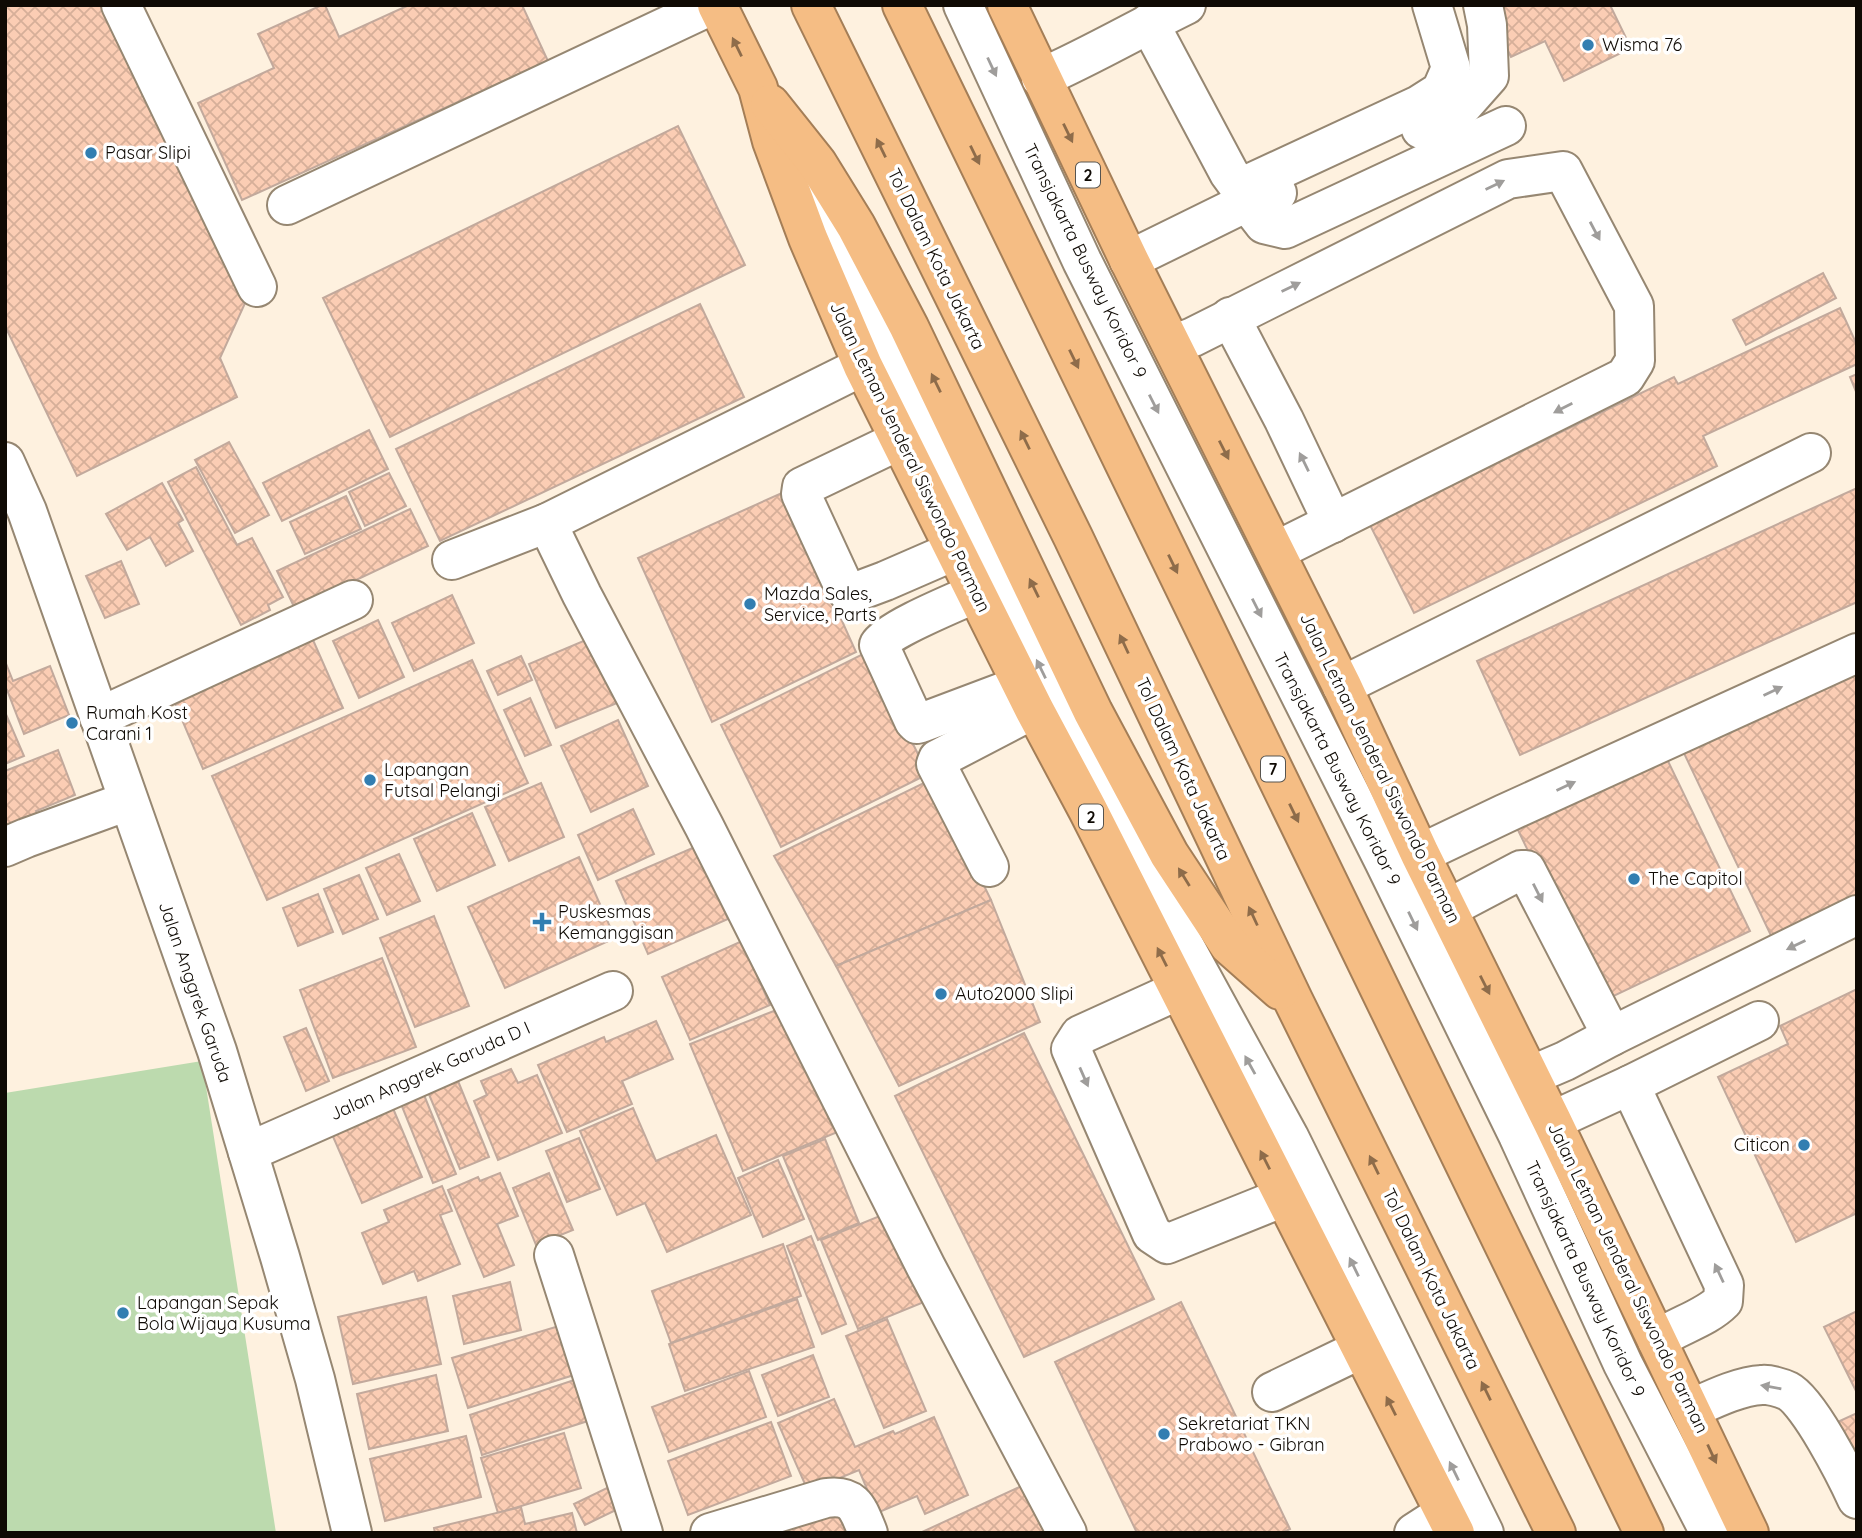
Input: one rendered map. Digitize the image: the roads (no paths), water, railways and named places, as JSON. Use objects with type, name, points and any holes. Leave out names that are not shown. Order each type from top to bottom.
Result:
[{"type":"highway","name":"Jalan Letnan Jenderal Siswondo Parman","points":[[715,5],[758,88],[772,141],[803,226],[863,366],[1028,697],[1362,1349],[1438,1526]]},
{"type":"highway","name":"Tol Dalam Kota Jakarta","points":[[811,5],[1073,537],[1293,1000],[1556,1533]]},
{"type":"highway","name":"7","points":[[902,5],[1644,1533]]},
{"type":"highway","name":"Jalan Letnan Jenderal Siswondo Parman","points":[[1007,5],[1129,260],[1342,686],[1420,854],[1552,1121],[1749,1533]]},
{"type":"highway","points":[[758,88],[817,163],[856,226],[909,327],[1093,712],[1169,854],[1229,945],[1293,1000]]},
{"type":"street","points":[[121,5],[257,287]]},
{"type":"street","points":[[287,205],[715,5]]},
{"type":"street","name":"Transjakarta Busway Koridor 9","points":[[963,5],[1082,261],[1384,861],[1512,1122],[1623,1364],[1710,1533]]},
{"type":"street","points":[[1041,78],[1084,59],[1186,5]]},
{"type":"street","points":[[1129,260],[1244,195],[1419,105],[1441,90],[1451,68],[1432,5]]},
{"type":"street","points":[[1244,195],[1322,180],[1458,111],[1489,76],[1487,25],[1483,5]]},
{"type":"street","points":[[1149,23],[1229,173],[1264,224],[1285,229],[1506,126]]},
{"type":"street","points":[[758,88],[1109,808],[1289,1136],[1484,1533]]},
{"type":"street","points":[[1172,345],[1193,337],[1508,179],[1563,171],[1633,306],[1635,360],[1625,377],[1276,551]]},
{"type":"street","points":[[1230,317],[1334,523]]},
{"type":"street","points":[[452,560],[547,523],[863,366]]},
{"type":"street","points":[[900,440],[800,490],[844,587],[853,593],[954,551]]},
{"type":"street","points":[[1342,686],[1811,453]]},
{"type":"street","name":"Jalan Anggrek Garuda","points":[[5,462],[16,515],[99,717],[217,1051],[315,1379],[352,1533]]},
{"type":"street","points":[[547,523],[582,596],[704,826],[926,1267],[1068,1533]]},
{"type":"street","points":[[976,593],[907,625],[882,640],[879,645],[914,721],[917,724],[1028,697]]},
{"type":"street","points":[[99,717],[353,600]]},
{"type":"street","points":[[1420,854],[1857,653]]},
{"type":"street","points":[[989,867],[936,764],[938,759],[1028,697]]},
{"type":"street","points":[[5,847],[128,801]]},
{"type":"street","points":[[1447,909],[1521,870],[1526,870],[1612,1036]]},
{"type":"street","points":[[1530,1076],[1857,915]]},
{"type":"street","points":[[1179,990],[1080,1035],[1071,1049],[1152,1234],[1167,1244],[1284,1197]]},
{"type":"street","name":"Jalan Anggrek Garuda D I","points":[[248,1152],[613,991]]},
{"type":"street","points":[[1552,1121],[1759,1021]]},
{"type":"street","points":[[1630,1085],[1724,1285],[1723,1301],[1715,1309],[1657,1340]]},
{"type":"street","points":[[554,1255],[643,1533]]},
{"type":"street","points":[[1272,1392],[1362,1349]]},
{"type":"street","points":[[1691,1409],[1728,1393],[1763,1384],[1788,1391],[1804,1405],[1857,1499]]},
{"type":"street","points":[[710,1533],[837,1496],[847,1498],[857,1507],[868,1533]]},
{"type":"place","name":"Wisma 76","points":[[1588,45]]},
{"type":"place","name":"Pasar Slipi","points":[[91,153]]},
{"type":"place","name":"Mazda Sales, Service, Parts","points":[[750,604]]},
{"type":"place","name":"Rumah Kost Carani 1","points":[[72,723]]},
{"type":"place","name":"Lapangan Futsal Pelangi","points":[[370,780]]},
{"type":"place","name":"The Capitol","points":[[1634,879]]},
{"type":"place","name":"Puskesmas Kemanggisan","points":[[542,922]]},
{"type":"place","name":"Auto2000 Slipi","points":[[941,994]]},
{"type":"place","name":"Citicon","points":[[1804,1145]]},
{"type":"place","name":"Lapangan Sepak Bola Wijaya Kusuma","points":[[123,1313]]},
{"type":"place","name":"Sekretariat TKN Prabowo - Gibran","points":[[1164,1434]]}]
